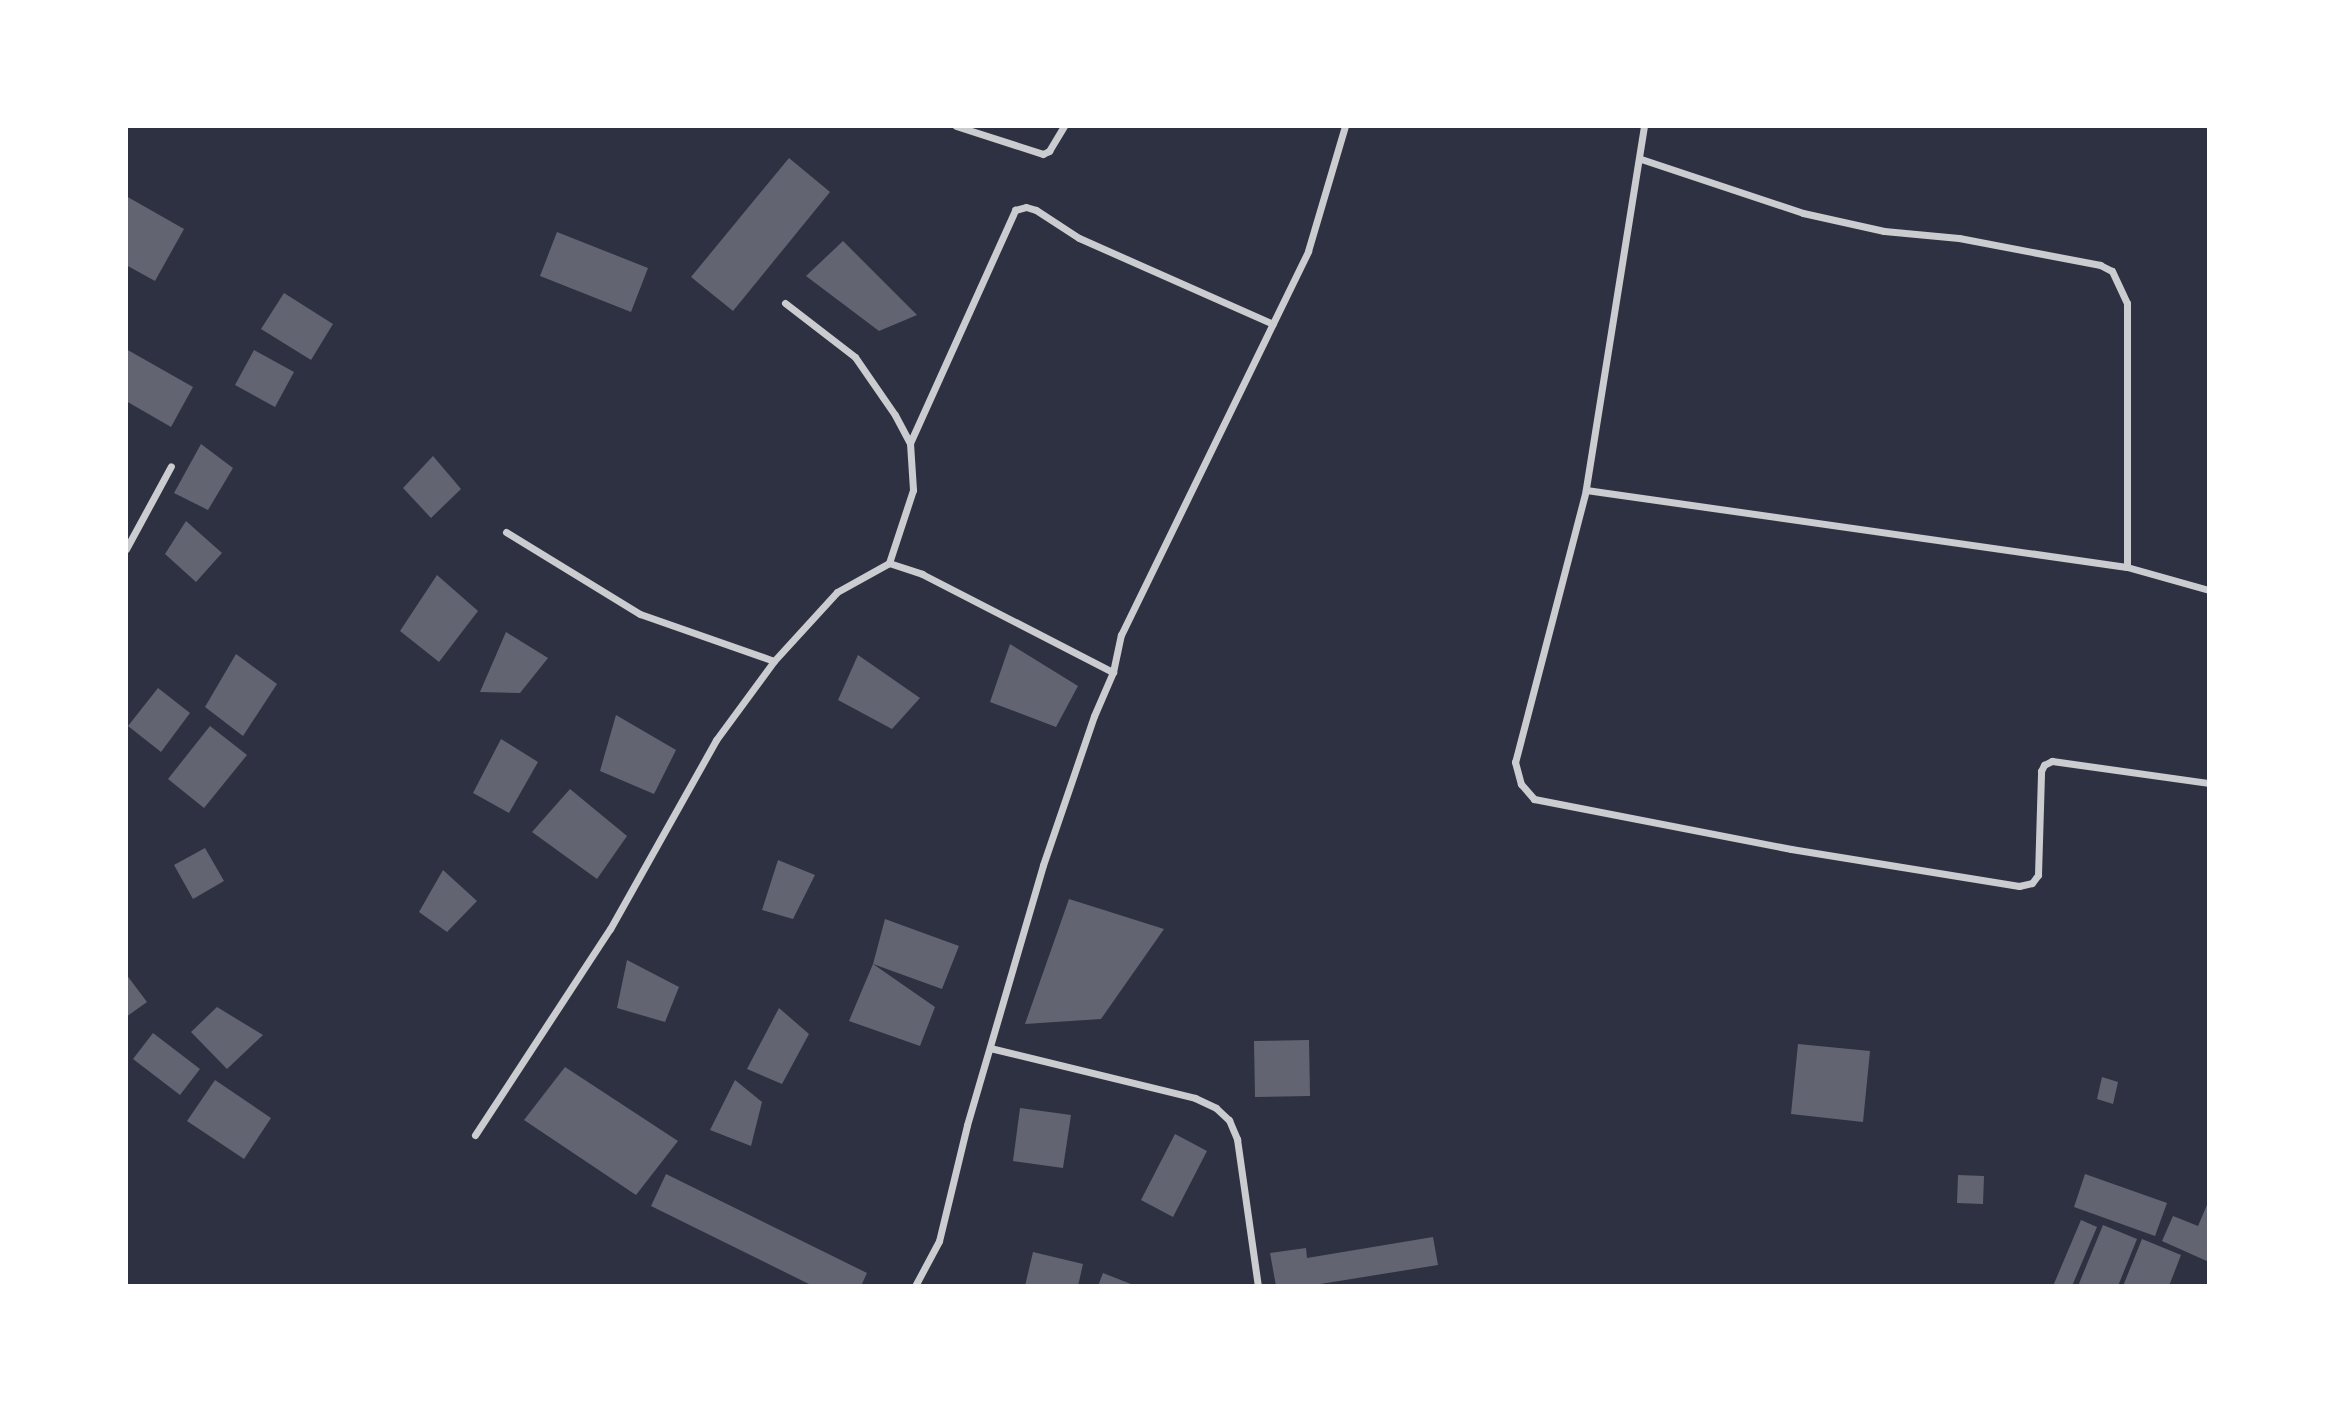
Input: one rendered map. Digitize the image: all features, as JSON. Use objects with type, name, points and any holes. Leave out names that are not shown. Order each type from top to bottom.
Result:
[{"type":"street","points":[[956,126],[1043,154],[1049,151],[1064,126]]},
{"type":"street","points":[[915,1286],[939,1241],[967,1125],[1043,865],[1094,716],[1113,672],[1121,635],[1308,251],[1345,126]]},
{"type":"street","points":[[1644,126],[1641,159],[1586,490],[1515,762],[1521,784],[1534,799],[1791,849],[2019,886],[2032,883],[2038,875],[2041,771],[2044,765],[2052,761],[2209,783]]},
{"type":"street","points":[[1641,159],[1803,213],[1884,231],[1972,240],[2100,265],[2112,271],[2127,303],[2127,567]]},
{"type":"street","points":[[910,443],[1015,210],[1026,206],[1079,237],[1273,324]]},
{"type":"street","points":[[475,1135],[610,929],[716,740],[774,661],[837,593],[890,563],[913,490],[910,443],[895,415],[855,357],[785,303]]},
{"type":"street","points":[[126,550],[171,466]]},
{"type":"street","points":[[1586,490],[2127,567],[2209,590]]},
{"type":"street","points":[[506,532],[640,614],[774,661]]},
{"type":"street","points":[[890,563],[922,574],[1113,672]]},
{"type":"street","points":[[990,1048],[1195,1098],[1216,1108],[1229,1120],[1237,1139],[1258,1286]]},
{"type":"building","points":[[789,158],[830,192],[733,311],[691,277]]},
{"type":"building","points":[[126,196],[184,229],[155,281],[126,265]]},
{"type":"building","points":[[557,232],[648,268],[631,312],[540,276]]},
{"type":"building","points":[[843,241],[917,315],[879,331],[806,276]]},
{"type":"building","points":[[284,293],[333,324],[311,360],[261,329]]},
{"type":"building","points":[[126,349],[193,387],[171,427],[126,401]]},
{"type":"building","points":[[254,350],[294,372],[275,407],[235,385]]},
{"type":"building","points":[[201,444],[233,468],[208,510],[174,493]]},
{"type":"building","points":[[433,456],[461,489],[431,518],[403,488]]},
{"type":"building","points":[[186,521],[222,553],[196,582],[165,554]]},
{"type":"building","points":[[437,575],[478,611],[439,662],[400,631]]},
{"type":"building","points":[[506,632],[548,658],[520,693],[480,692]]},
{"type":"building","points":[[1010,644],[1078,686],[1056,727],[990,702]]},
{"type":"building","points":[[236,654],[277,684],[243,736],[205,707]]},
{"type":"building","points":[[858,655],[920,698],[892,729],[838,700]]},
{"type":"building","points":[[158,688],[190,713],[161,752],[128,726]]},
{"type":"building","points":[[616,715],[676,750],[654,794],[600,771]]},
{"type":"building","points":[[210,726],[247,755],[204,808],[168,779]]},
{"type":"building","points":[[501,739],[538,762],[509,813],[473,793]]},
{"type":"building","points":[[570,789],[627,836],[597,879],[532,832]]},
{"type":"building","points":[[205,848],[224,881],[193,899],[174,865]]},
{"type":"building","points":[[778,860],[815,875],[793,919],[762,910]]},
{"type":"building","points":[[443,870],[477,901],[447,932],[419,912]]},
{"type":"building","points":[[1069,899],[1164,929],[1101,1019],[1025,1024]]},
{"type":"building","points":[[885,919],[959,946],[942,989],[873,964]]},
{"type":"building","points":[[627,960],[679,987],[665,1022],[617,1008]]},
{"type":"building","points":[[873,964],[935,1007],[920,1046],[849,1021]]},
{"type":"building","points":[[126,974],[147,1002],[126,1017]]},
{"type":"building","points":[[217,1007],[263,1035],[227,1069],[191,1032]]},
{"type":"building","points":[[779,1008],[809,1034],[782,1084],[747,1069]]},
{"type":"building","points":[[153,1033],[200,1069],[180,1095],[133,1059]]},
{"type":"building","points":[[1309,1040],[1310,1096],[1255,1097],[1254,1041]]},
{"type":"building","points":[[1798,1044],[1870,1051],[1863,1122],[1791,1114]]},
{"type":"building","points":[[565,1067],[678,1141],[636,1195],[524,1120]]},
{"type":"building","points":[[2102,1077],[2118,1082],[2113,1104],[2097,1099]]},
{"type":"building","points":[[215,1080],[271,1118],[244,1159],[187,1121]]},
{"type":"building","points":[[735,1080],[762,1102],[751,1146],[710,1130]]},
{"type":"building","points":[[1020,1108],[1071,1115],[1063,1168],[1013,1161]]},
{"type":"building","points":[[1175,1134],[1207,1151],[1173,1217],[1141,1200]]},
{"type":"building","points":[[666,1174],[867,1273],[861,1286],[813,1286],[651,1206]]},
{"type":"building","points":[[2085,1174],[2167,1203],[2155,1236],[2074,1207]]},
{"type":"building","points":[[1958,1175],[1984,1176],[1983,1204],[1957,1203]]},
{"type":"building","points":[[2207,1205],[2209,1262],[2162,1241],[2173,1216],[2198,1226]]},
{"type":"building","points":[[2081,1220],[2097,1227],[2072,1286],[2053,1286]]},
{"type":"building","points":[[2103,1225],[2137,1239],[2118,1286],[2078,1286]]},
{"type":"building","points":[[1433,1237],[1438,1265],[1308,1286],[1276,1286],[1270,1253],[1306,1248],[1307,1258]]},
{"type":"building","points":[[2142,1239],[2181,1255],[2169,1286],[2123,1286]]},
{"type":"building","points":[[1033,1252],[1083,1264],[1078,1286],[1025,1286]]},
{"type":"building","points":[[1103,1273],[1136,1286],[1098,1286]]}]
